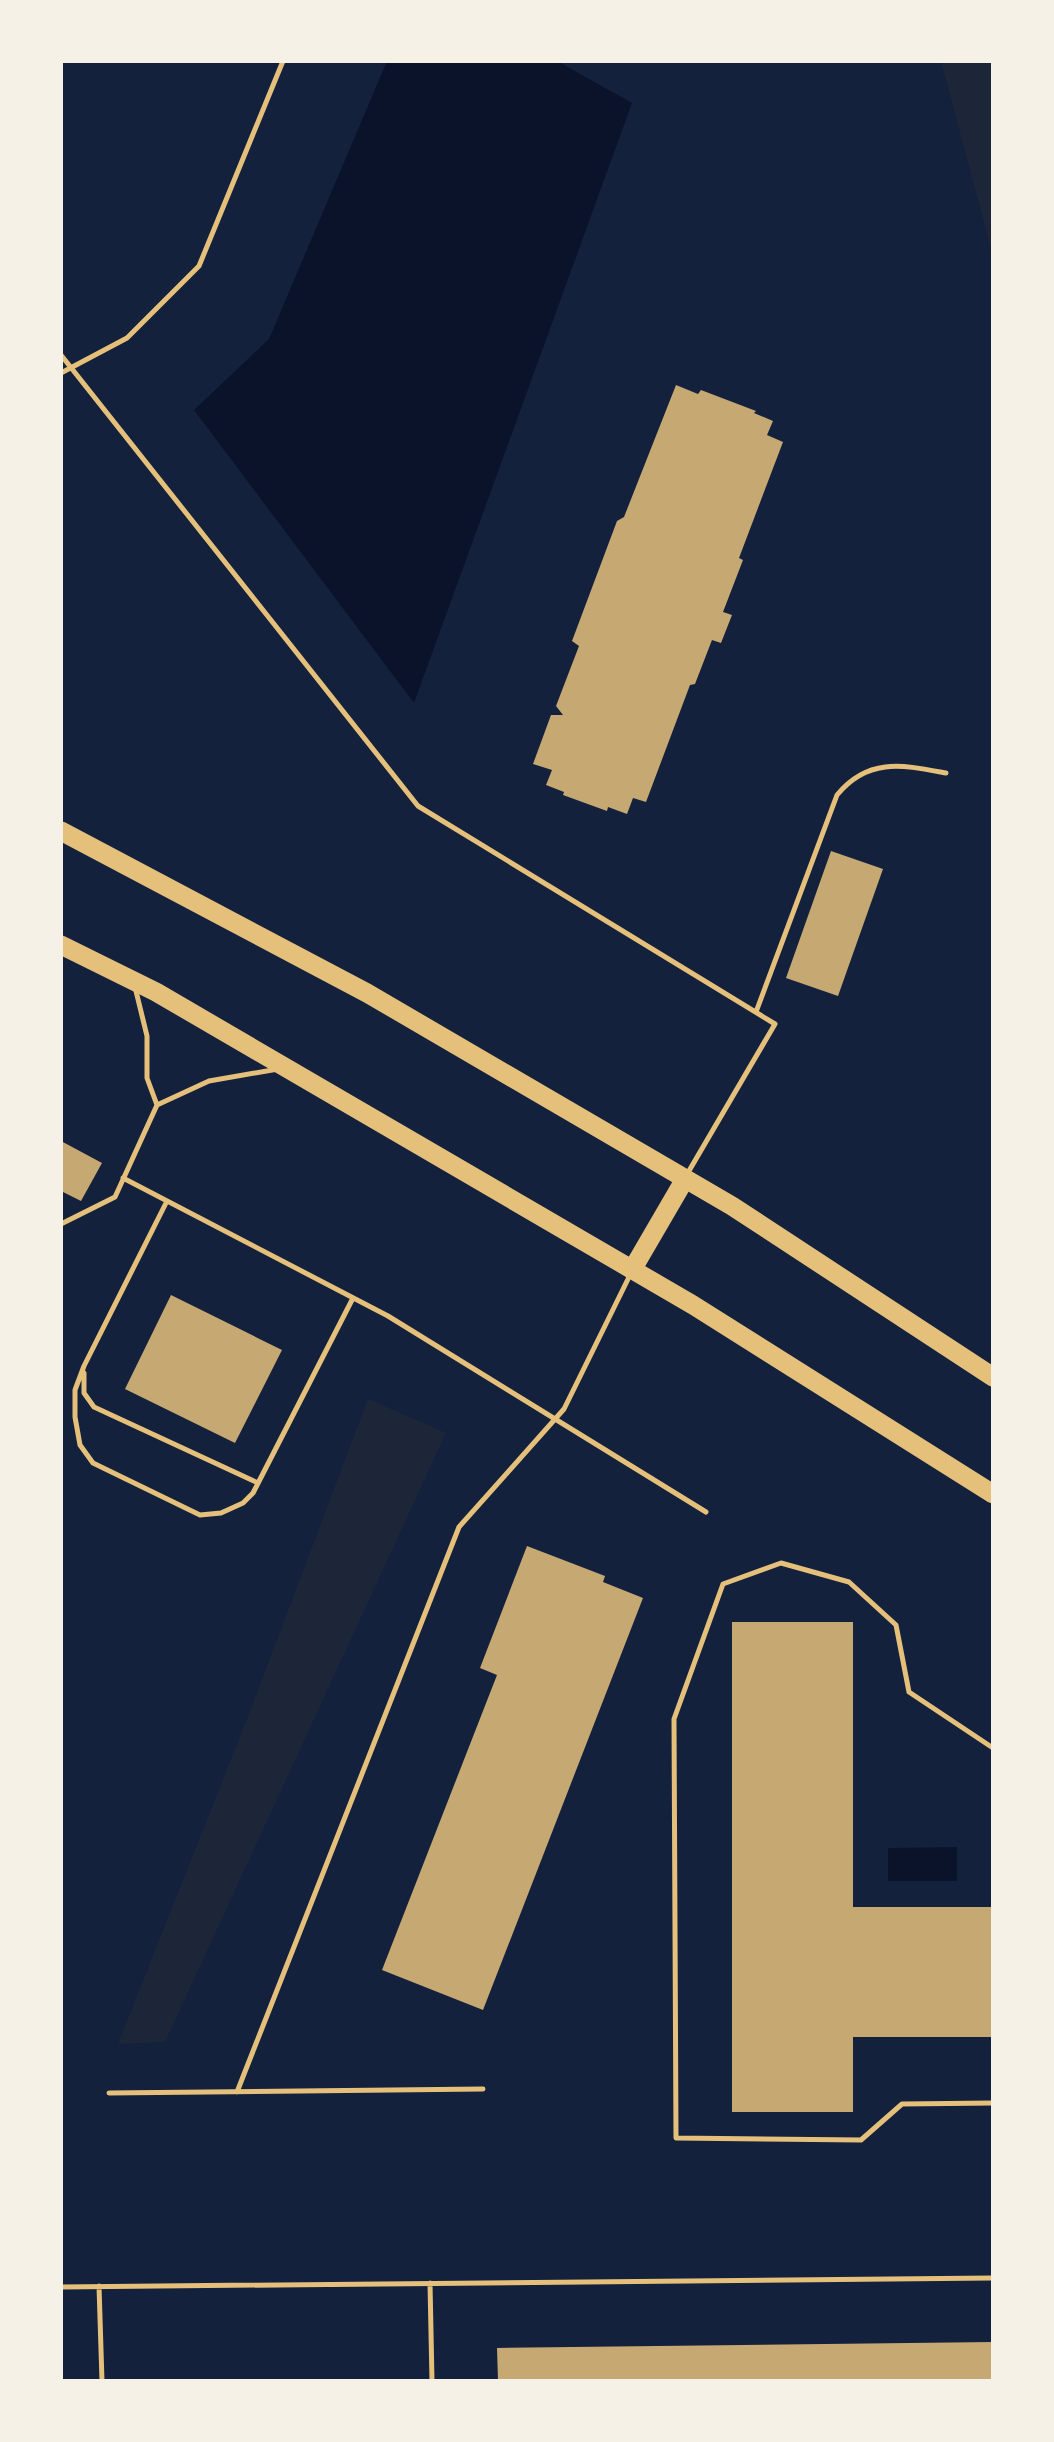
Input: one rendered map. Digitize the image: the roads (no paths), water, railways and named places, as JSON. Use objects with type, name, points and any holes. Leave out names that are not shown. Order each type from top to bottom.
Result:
[{"type":"highway","points":[[61,831],[366,993],[732,1206],[993,1377]]},
{"type":"highway","points":[[61,945],[133,981],[286,1068],[693,1305],[993,1494]]},
{"type":"highway","points":[[632,1270],[685,1179]]},
{"type":"lane","points":[[61,373],[127,338],[199,266],[283,61]]},
{"type":"lane","points":[[61,355],[418,806],[775,1024],[685,1179]]},
{"type":"lane","points":[[756,1012],[837,795],[849,781],[869,769],[903,765],[946,772]]},
{"type":"lane","points":[[133,981],[147,1036],[147,1078],[157,1105]]},
{"type":"lane","points":[[61,1224],[115,1197],[157,1105],[209,1081],[286,1068]]},
{"type":"lane","points":[[123,1178],[388,1316],[706,1512]]},
{"type":"lane","points":[[167,1201],[84,1366],[75,1390],[75,1416],[80,1446],[93,1463],[200,1515],[221,1513],[243,1503],[253,1493],[353,1298]]},
{"type":"lane","points":[[237,2092],[459,1527],[564,1409],[632,1270]]},
{"type":"lane","points":[[84,1366],[84,1392],[94,1407],[258,1483]]},
{"type":"lane","points":[[993,1748],[909,1692],[895,1625],[849,1582],[781,1563],[723,1584],[674,1719],[676,2138],[861,2140],[902,2104],[993,2103]]},
{"type":"lane","points":[[109,2093],[483,2089]]},
{"type":"lane","points":[[61,2287],[992,2278]]},
{"type":"lane","points":[[430,2283],[432,2381]]},
{"type":"lane","points":[[99,2286],[102,2381]]}]
